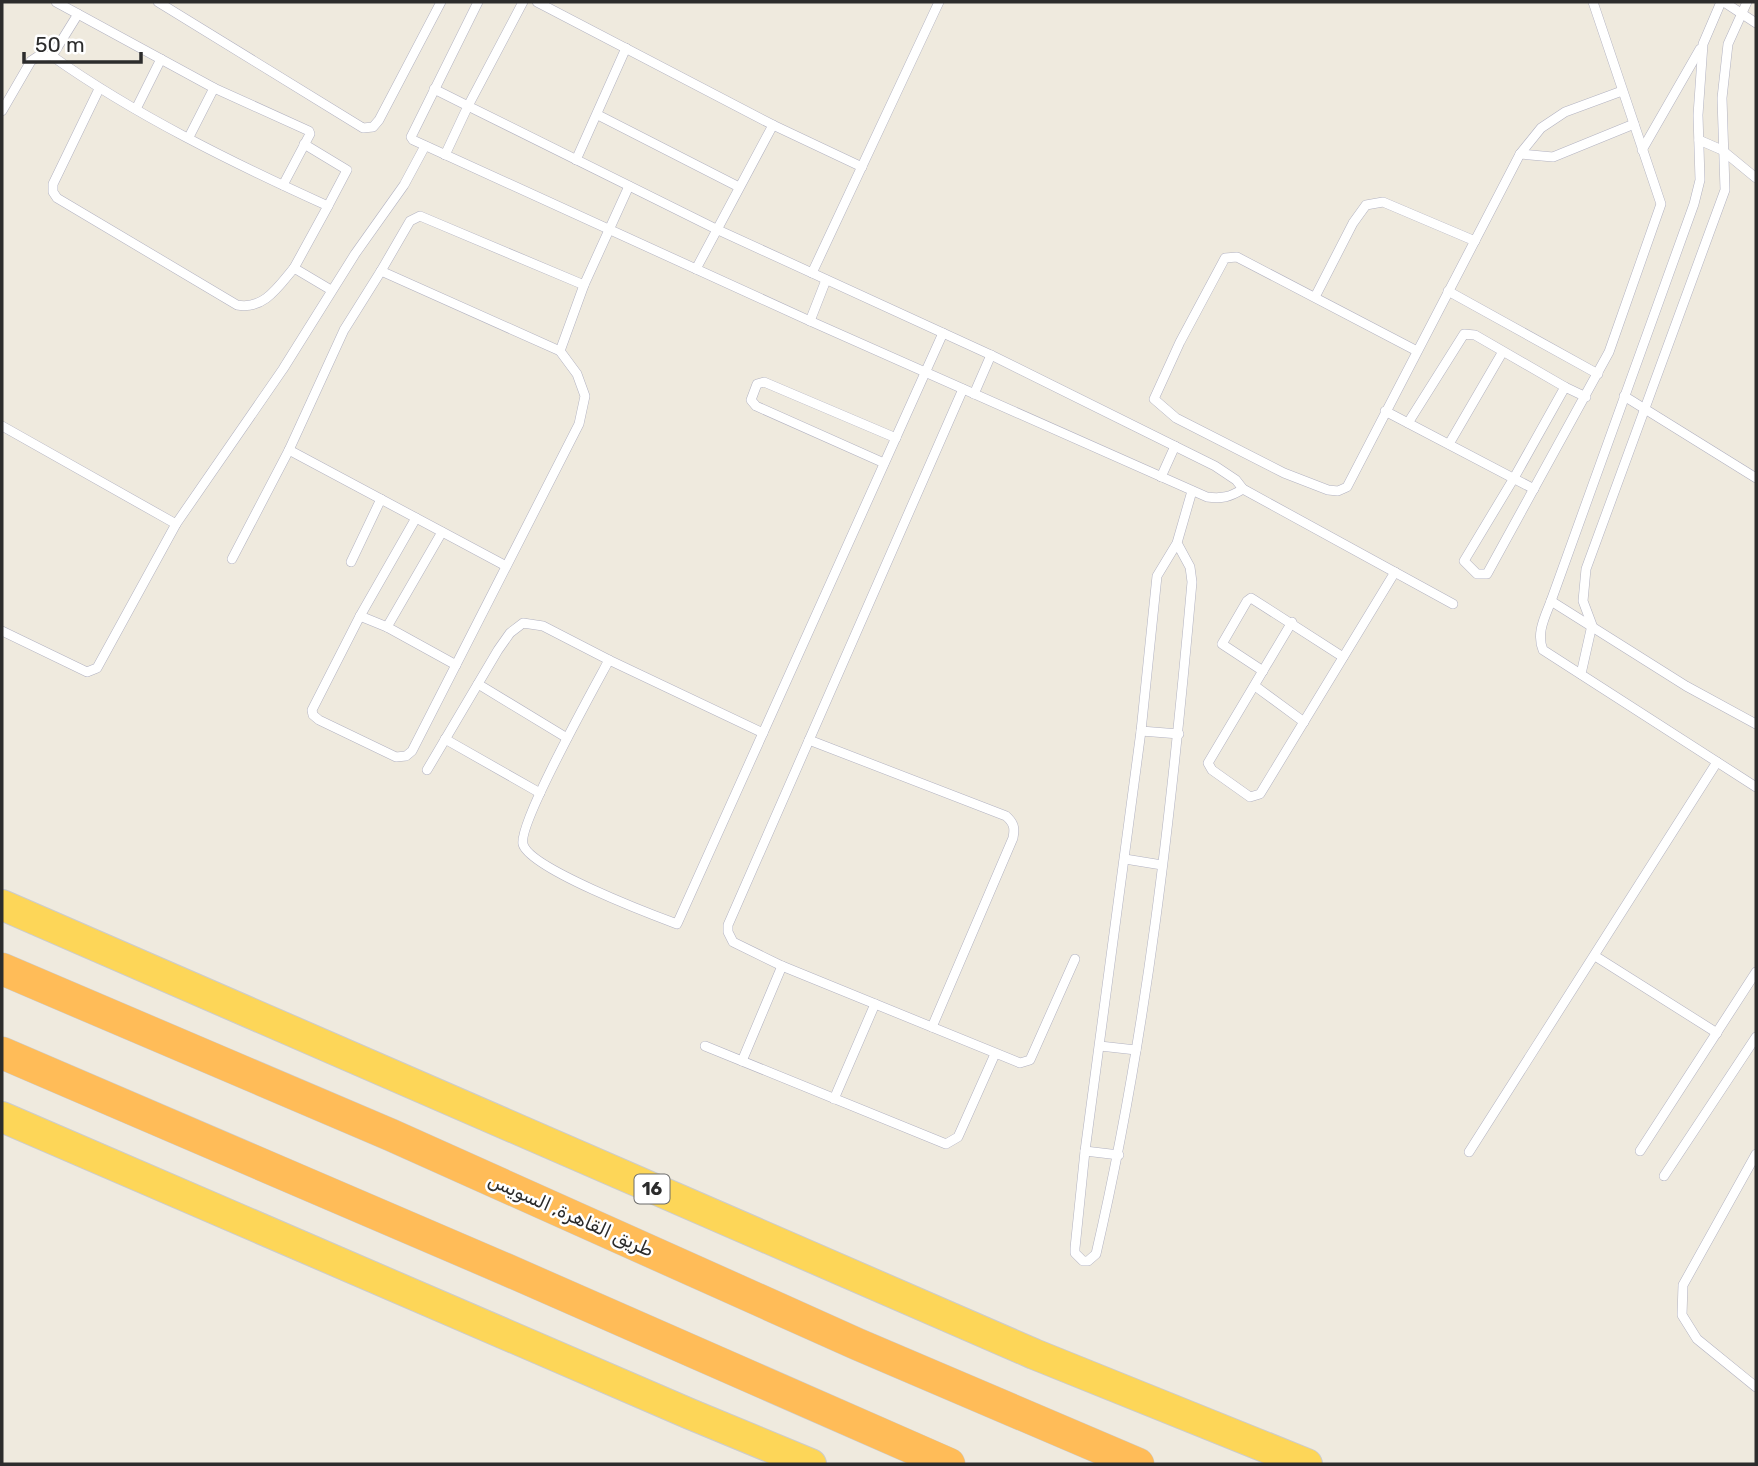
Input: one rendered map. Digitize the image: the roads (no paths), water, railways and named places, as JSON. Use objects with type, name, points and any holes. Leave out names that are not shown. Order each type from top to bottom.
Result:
[{"type":"highway","name":"16","points":[[2,905],[1034,1354],[1307,1464]]},
{"type":"highway","name":"طريق القاهرة, السويس","points":[[2,969],[391,1135],[857,1344],[1138,1464]]},
{"type":"highway","points":[[2,1053],[949,1464]]},
{"type":"highway","points":[[2,1117],[811,1464]]},
{"type":"lane","points":[[56,2],[214,88],[309,131],[283,185]]},
{"type":"lane","points":[[158,2],[363,128],[373,127],[379,120],[441,2]]},
{"type":"lane","points":[[478,2],[411,137],[413,140],[1192,491],[1218,499],[1230,497],[1243,489]]},
{"type":"lane","points":[[445,155],[523,2]]},
{"type":"lane","points":[[537,2],[773,125],[862,167]]},
{"type":"lane","points":[[811,273],[939,2]]},
{"type":"lane","points":[[1565,387],[1464,561],[1477,574],[1487,574],[1609,352],[1661,204],[1592,2]]},
{"type":"lane","points":[[1642,150],[1703,44],[1723,2],[1756,23]]},
{"type":"lane","points":[[1581,674],[1592,625],[1583,601],[1586,569],[1725,190],[1722,97],[1728,44],[1747,2]]},
{"type":"lane","points":[[52,56],[78,14]]},
{"type":"lane","points":[[1703,44],[1698,115],[1700,180],[1694,204],[1551,601],[1540,642],[1543,650],[1756,786]]},
{"type":"lane","points":[[576,160],[626,48]]},
{"type":"lane","points":[[2,111],[24,70],[32,61],[37,57],[52,56],[99,89],[328,206]]},
{"type":"lane","points":[[136,109],[161,59]]},
{"type":"lane","points":[[189,137],[214,88]]},
{"type":"lane","points":[[99,89],[53,184],[53,192],[57,198],[237,305],[248,307],[260,303],[294,268],[347,170],[304,144]]},
{"type":"lane","points":[[434,89],[716,229],[991,355],[1175,446],[1226,472],[1243,489],[1453,604]]},
{"type":"lane","points":[[1417,351],[1237,257],[1225,258],[1180,342],[1154,399],[1176,418],[1284,474],[1328,490],[1347,488],[1520,154],[1541,128],[1565,112],[1622,91]]},
{"type":"lane","points":[[598,115],[739,187]]},
{"type":"lane","points":[[1520,154],[1553,158],[1634,124]]},
{"type":"lane","points":[[696,269],[773,125]]},
{"type":"lane","points":[[1699,140],[1722,150],[1756,178]]},
{"type":"lane","points":[[2,631],[87,672],[94,671],[176,524],[283,369],[331,290],[404,184],[425,146]]},
{"type":"lane","points":[[560,351],[584,285],[629,186]]},
{"type":"lane","points":[[1315,297],[1353,223],[1366,205],[1383,202],[1475,241]]},
{"type":"lane","points":[[232,559],[289,450],[344,330],[410,221],[420,216],[584,285]]},
{"type":"lane","points":[[294,268],[331,290]]},
{"type":"lane","points":[[382,271],[560,351],[577,374],[585,396],[579,424],[412,751],[406,756],[396,757],[318,720],[312,710],[360,616],[416,518]]},
{"type":"lane","points":[[810,321],[826,280]]},
{"type":"lane","points":[[1448,291],[1598,374]]},
{"type":"lane","points":[[609,660],[540,793],[522,835],[523,846],[534,859],[600,892],[677,925],[943,333]]},
{"type":"lane","points":[[1408,423],[1464,334],[1475,335],[1502,353],[1586,397]]},
{"type":"lane","points":[[1449,444],[1502,353]]},
{"type":"lane","points":[[974,394],[991,355]]},
{"type":"lane","points":[[884,463],[756,406],[751,402],[751,397],[757,384],[762,382],[895,438]]},
{"type":"lane","points":[[963,389],[728,925],[728,932],[733,942],[782,966],[1020,1063],[1030,1060],[1075,959]]},
{"type":"lane","points":[[1624,397],[1756,478]]},
{"type":"lane","points":[[1385,411],[1534,489]]},
{"type":"lane","points":[[2,426],[176,524]]},
{"type":"lane","points":[[1161,477],[1175,446]]},
{"type":"lane","points":[[289,450],[506,566]]},
{"type":"lane","points":[[1177,543],[1190,567],[1192,582],[1179,734],[1162,865],[1119,1155],[1096,1254],[1088,1261],[1083,1261],[1078,1258],[1075,1248],[1085,1151],[1125,859],[1157,576],[1177,543],[1192,491]]},
{"type":"lane","points":[[351,562],[381,499]]},
{"type":"lane","points":[[387,627],[442,532]]},
{"type":"lane","points":[[1292,622],[1209,760],[1208,765],[1212,770],[1250,797],[1258,796],[1395,572]]},
{"type":"lane","points":[[1263,671],[1222,645],[1251,598],[1343,657]]},
{"type":"lane","points":[[1551,601],[1686,686],[1756,724]]},
{"type":"lane","points":[[360,616],[387,627],[456,665]]},
{"type":"lane","points":[[427,770],[510,633],[523,623],[543,626],[763,733]]},
{"type":"lane","points":[[478,684],[567,738]]},
{"type":"lane","points":[[1255,685],[1304,722]]},
{"type":"lane","points":[[1141,731],[1179,734]]},
{"type":"lane","points":[[445,738],[540,793]]},
{"type":"lane","points":[[809,740],[1006,816],[1012,822],[1013,838],[932,1027]]},
{"type":"lane","points":[[1469,1152],[1717,762]]},
{"type":"lane","points":[[1125,859],[1162,865]]},
{"type":"lane","points":[[1595,956],[1717,1033]]},
{"type":"lane","points":[[741,1061],[782,966]]},
{"type":"lane","points":[[1640,1151],[1756,972]]},
{"type":"lane","points":[[834,1099],[875,1004]]},
{"type":"lane","points":[[1664,1176],[1756,1037]]},
{"type":"lane","points":[[705,1046],[946,1144],[958,1137],[995,1054]]},
{"type":"lane","points":[[1100,1046],[1136,1050]]},
{"type":"lane","points":[[1085,1151],[1119,1155]]},
{"type":"lane","points":[[1756,1154],[1683,1285],[1682,1315],[1696,1339],[1756,1387]]}]
